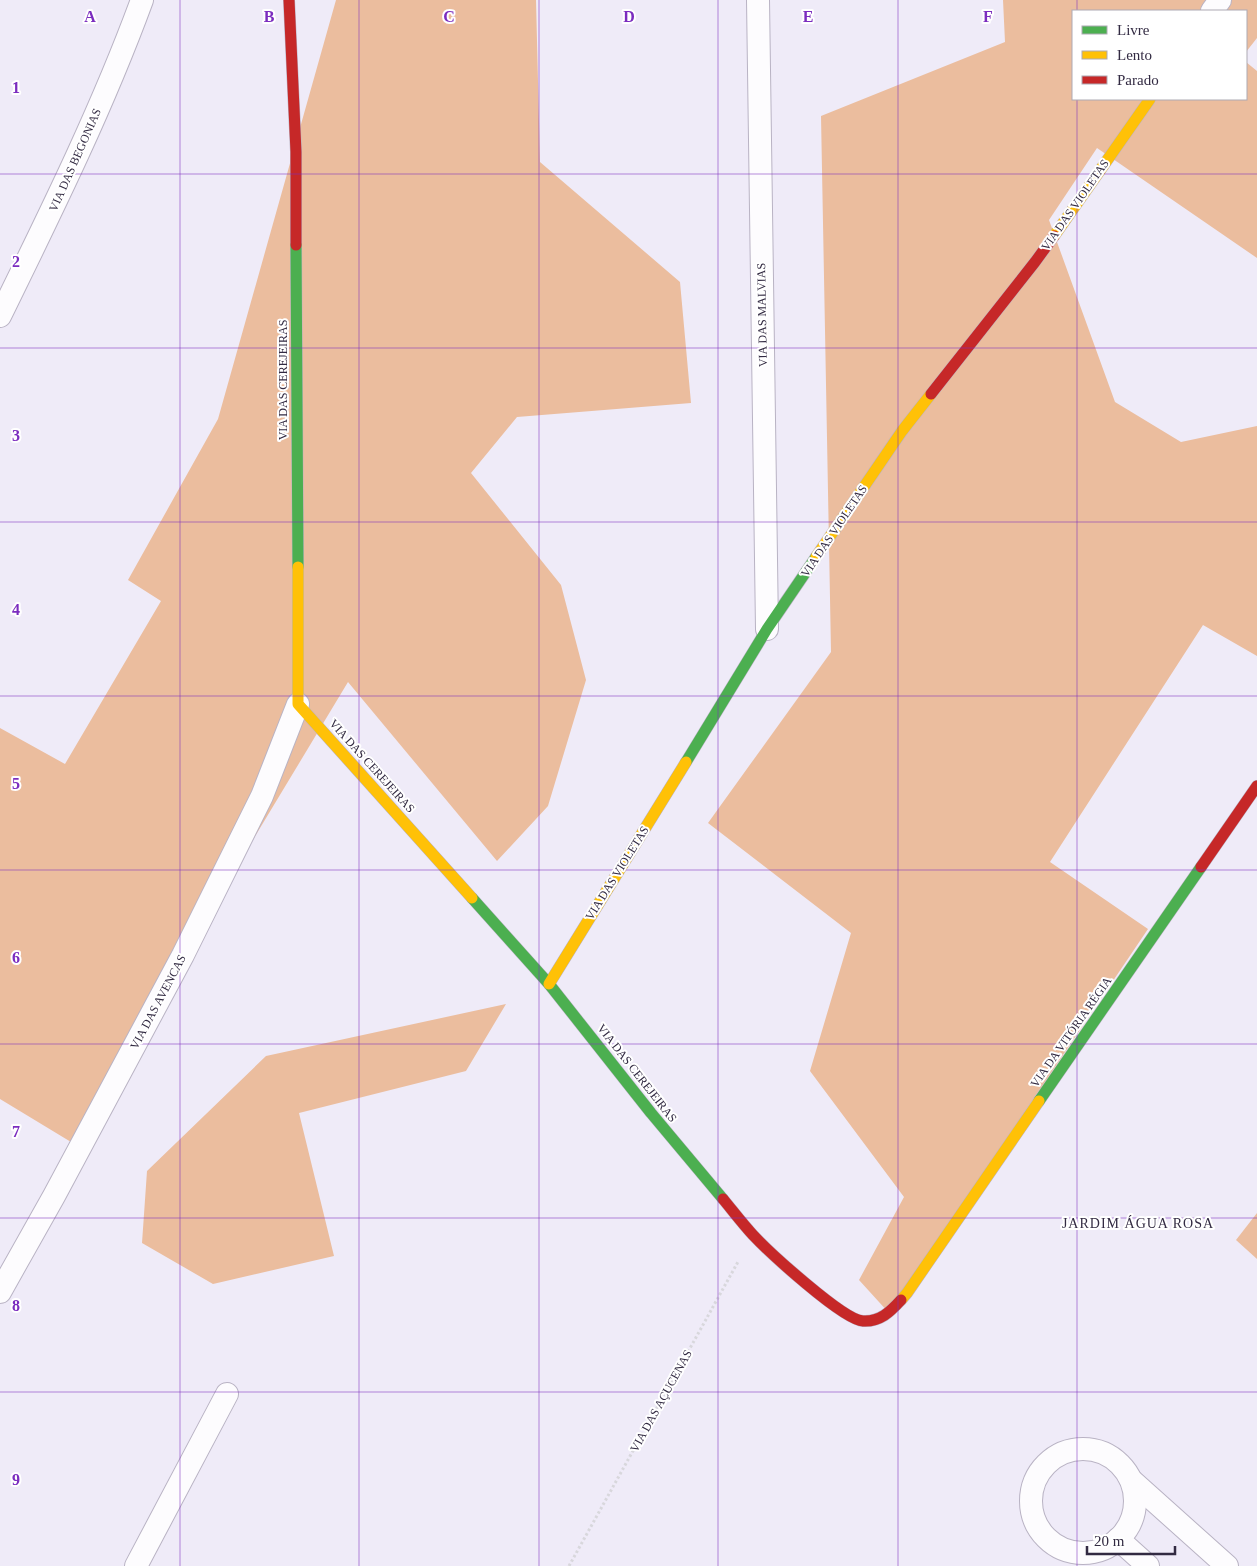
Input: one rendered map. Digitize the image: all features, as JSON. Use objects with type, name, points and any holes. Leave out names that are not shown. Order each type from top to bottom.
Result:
[{"type":"street","name":"VIA DAS BEGONIAS","points":[[0,316],[66,182],[126,44],[142,0]]},
{"type":"street","name":"VIA DAS CEREJEIRAS","points":[[289,0],[296,152],[298,704],[549,984],[651,1113],[753,1235],[805,1284],[848,1316],[861,1321],[875,1320],[889,1314],[907,1293]]},
{"type":"street","name":"VIA DAS MALVIAS","points":[[758,0],[767,629]]},
{"type":"street","name":"VIA DAS VIOLETAS","points":[[549,984],[767,629],[902,431],[1035,262],[1149,100]]},
{"type":"street","name":"VIA DAS AVENCAS","points":[[0,1292],[54,1196],[183,955],[262,796],[298,704]]},
{"type":"street","name":"VIA DA VITÓRIA RÉGIA","points":[[907,1293],[1257,786]]},
{"type":"street","points":[[136,1566],[227,1394]]},
{"type":"street","points":[[1131,1480],[1135,1508],[1131,1521],[1112,1544],[1084,1560],[1052,1544],[1040,1533],[1032,1518],[1030,1501],[1033,1483],[1042,1468],[1056,1456],[1072,1450],[1090,1449],[1107,1454],[1121,1465],[1131,1480],[1227,1566]]},
{"type":"street","points":[[1118,1539],[1148,1566]]},
{"type":"path","name":"VIA DAS AÇUCENAS","points":[[569,1566],[753,1235]]},
{"type":"shaded area","points":[[336,0],[536,0],[540,162],[680,282],[691,403],[517,417],[471,473],[561,585],[586,680],[548,806],[497,861],[348,682],[71,1142],[0,1099],[0,728],[65,764],[161,601],[128,580],[218,419]]},
{"type":"shaded area","points":[[1003,0],[1257,0],[1257,38],[1247,51],[1247,10],[1072,10],[1072,100],[1247,100],[1247,63],[1257,71],[1257,258],[1097,148],[1049,220],[1115,402],[1181,442],[1257,426],[1257,656],[1203,625],[1050,862],[1148,929],[889,1313],[859,1280],[904,1197],[810,1071],[851,933],[708,823],[831,652],[821,116],[1005,42]]},
{"type":"shaded area","points":[[506,1004],[466,1071],[299,1113],[334,1256],[213,1284],[142,1243],[147,1171],[266,1056]]},
{"type":"shaded area","points":[[1257,1213],[1257,1259],[1236,1240]]},
{"type":"traffic: fast","points":[[296,245],[298,567]]},
{"type":"traffic: fast","points":[[686,762],[767,629],[816,557]]},
{"type":"traffic: fast","points":[[1039,1101],[1201,867]]},
{"type":"traffic: fast","points":[[472,898],[549,984],[651,1113],[723,1199]]},
{"type":"traffic: slow","points":[[1054,236],[1149,100]]},
{"type":"traffic: slow","points":[[816,557],[902,431],[931,394]]},
{"type":"traffic: slow","points":[[298,567],[298,704],[472,898]]},
{"type":"traffic: slow","points":[[549,984],[686,762]]},
{"type":"traffic: slow","points":[[901,1300],[1039,1101]]},
{"type":"traffic: jam","points":[[289,0],[296,152],[296,245]]},
{"type":"traffic: jam","points":[[931,394],[1054,236]]},
{"type":"traffic: jam","points":[[1201,867],[1257,786]]},
{"type":"traffic: jam","points":[[723,1199],[753,1235],[774,1255],[806,1284],[853,1318],[863,1321],[875,1320],[889,1312],[901,1300]]},
{"type":"district","name":"JARDIM ÁGUA ROSA","points":[[1138,1223]]}]
